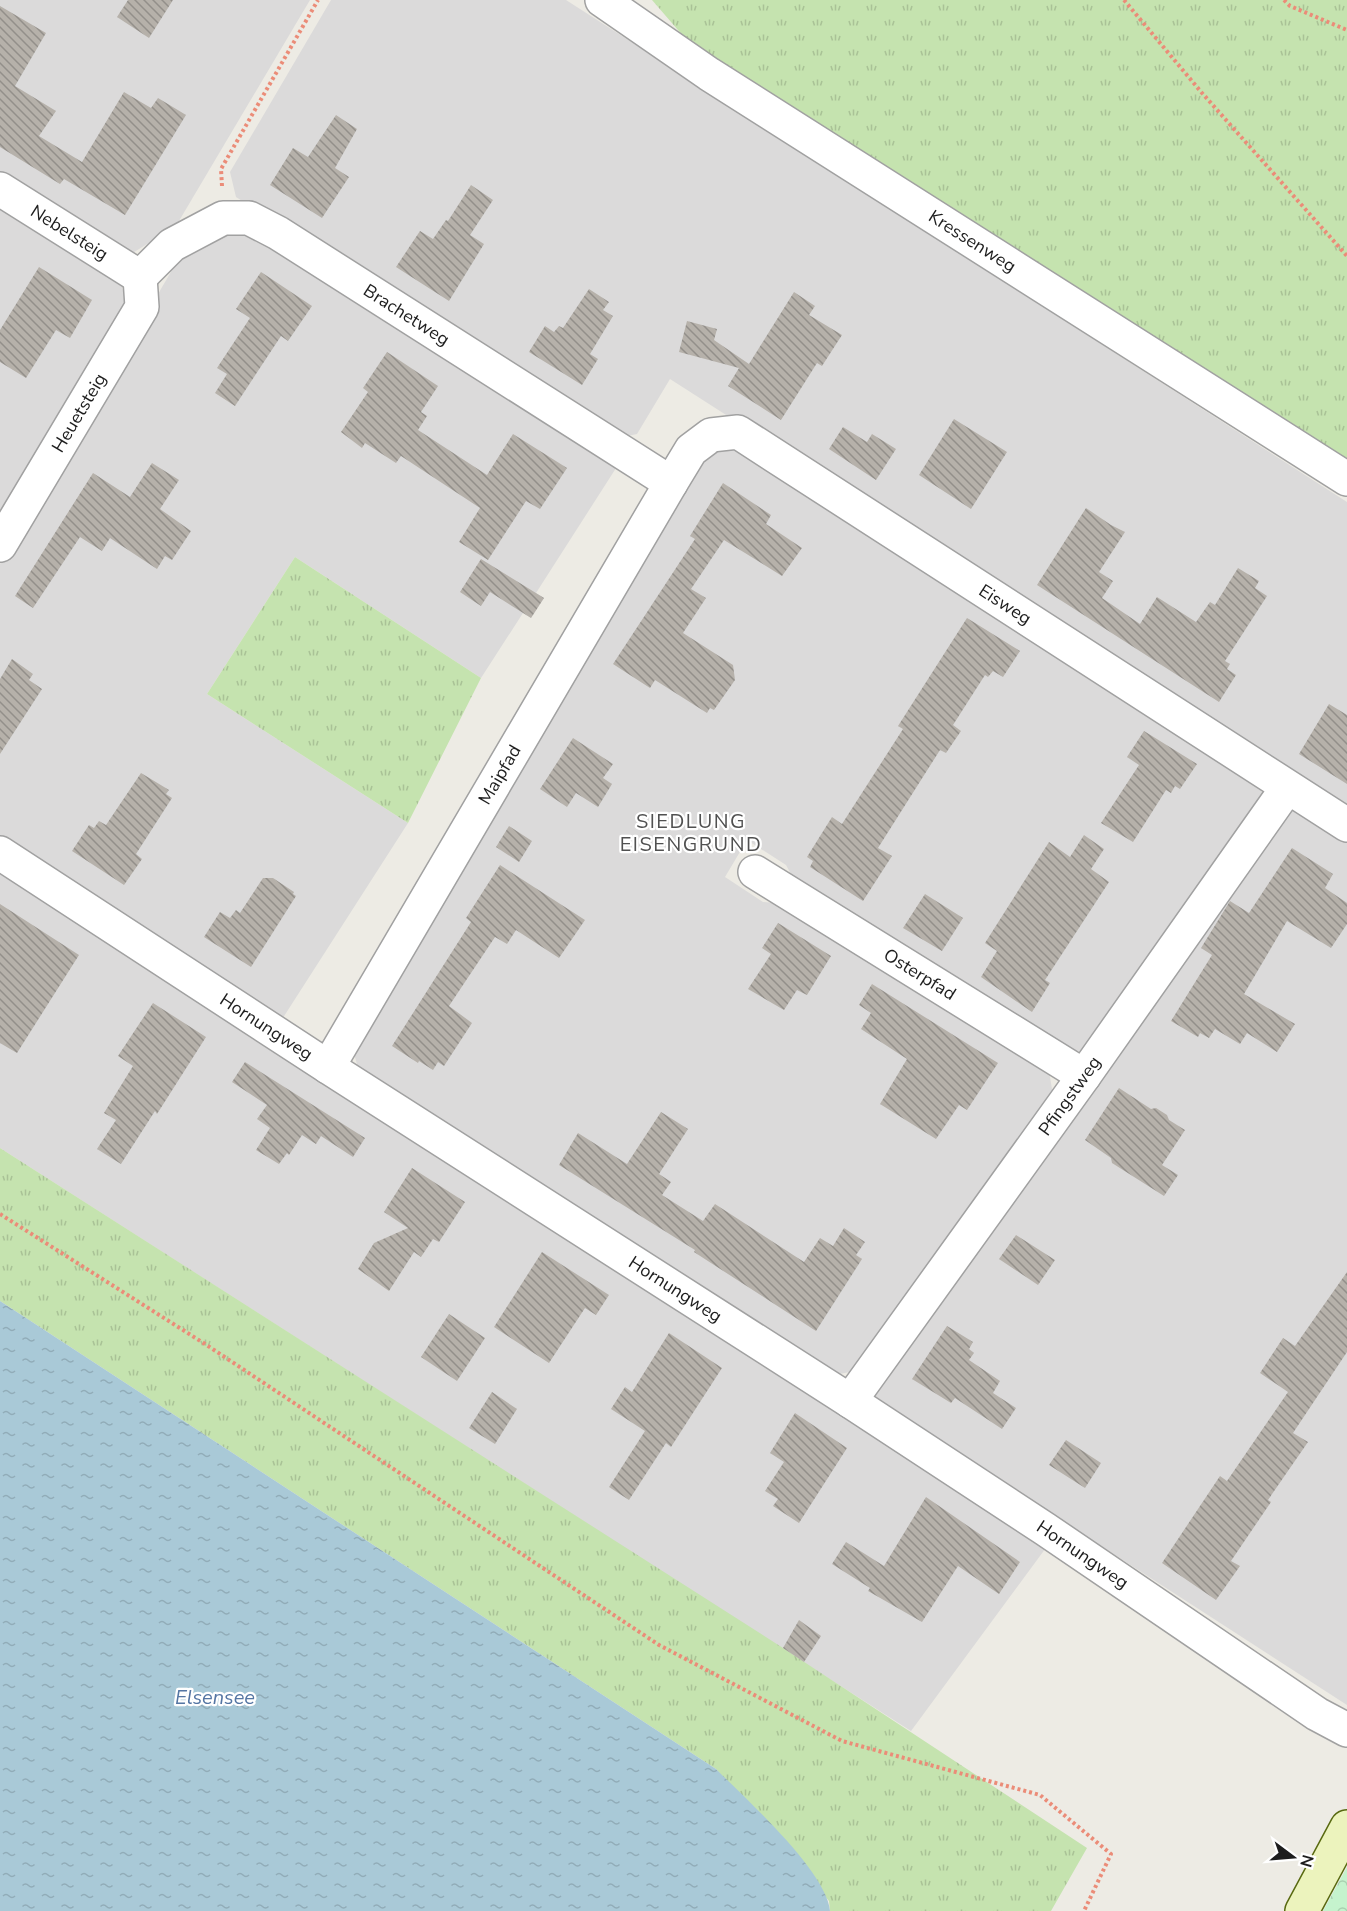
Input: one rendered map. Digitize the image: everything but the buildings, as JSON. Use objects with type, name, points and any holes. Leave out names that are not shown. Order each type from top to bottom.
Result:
[{"type":"street","name":"Kressenweg","points":[[602,0],[709,74],[1347,479]]},
{"type":"street","name":"Nebelsteig","points":[[0,189],[140,277]]},
{"type":"street","points":[[140,277],[172,245],[223,218]]},
{"type":"street","name":"Brachetweg","points":[[223,218],[249,218],[278,233],[671,483]]},
{"type":"street","name":"Heuetsteig","points":[[0,545],[142,307],[140,277]]},
{"type":"street","name":"Eisweg","points":[[671,483],[691,450],[711,435],[738,432],[1347,825]]},
{"type":"street","name":"Maipfad","points":[[328,1068],[671,483]]},
{"type":"street","name":"Pfingstweg","points":[[850,1401],[1084,1076],[1287,788]]},
{"type":"street","name":"Hornungweg","points":[[0,853],[328,1068],[850,1401],[1045,1529],[1317,1714],[1347,1730]]},
{"type":"street","name":"Osterpfad","points":[[755,872],[1084,1076]]},
{"type":"street","points":[[1302,1911],[1347,1827]]},
{"type":"path","points":[[223,218],[221,169],[318,0]]},
{"type":"path","points":[[1124,0],[1202,93],[1347,256]]},
{"type":"path","points":[[1284,0],[1290,6],[1347,30]]},
{"type":"path","points":[[0,1214],[215,1351],[659,1645],[842,1741],[1040,1795],[1111,1854],[1084,1911]]},
{"type":"shaded area","points":[[0,0],[310,0],[176,226],[123,259],[0,179]]},
{"type":"shaded area","points":[[331,0],[566,0],[1347,502],[1347,813],[670,379],[637,434],[612,439],[236,197],[230,172]]},
{"type":"shaded area","points":[[0,198],[121,283],[128,309],[0,528]]},
{"type":"shaded area","points":[[248,227],[618,465],[536,593],[544,598],[531,618],[523,613],[481,678],[295,557],[207,694],[408,823],[279,1024],[0,843],[0,564],[182,253]]},
{"type":"shaded area","points":[[734,441],[1259,779],[1264,803],[1087,1050],[1060,1054],[798,887],[786,865],[747,840],[725,877],[763,902],[791,904],[1049,1071],[1053,1095],[855,1371],[829,1376],[360,1075],[353,1050],[703,448]]},
{"type":"shaded area","points":[[1306,809],[1347,835],[1347,1705],[1064,1522],[875,1407],[870,1381],[1279,813]]},
{"type":"shaded area","points":[[0,866],[1051,1541],[911,1731],[0,1148]]},
{"type":"green space","points":[[652,0],[1347,0],[1347,463],[1029,262],[684,37]]},
{"type":"green space","points":[[295,557],[481,678],[408,823],[207,694]]},
{"type":"green space","points":[[0,1148],[783,1648],[1087,1848],[1051,1911],[830,1911],[829,1901],[716,1769],[0,1301]]},
{"type":"green space","points":[[1347,1867],[1347,1911],[1323,1911]]},
{"type":"water","name":"Elsensee","points":[[0,1301],[716,1769],[764,1816],[800,1857],[815,1876],[830,1911],[0,1911]]},
{"type":"district","name":"SIEDLUNG EISENGRUND","points":[[691,832]]}]
